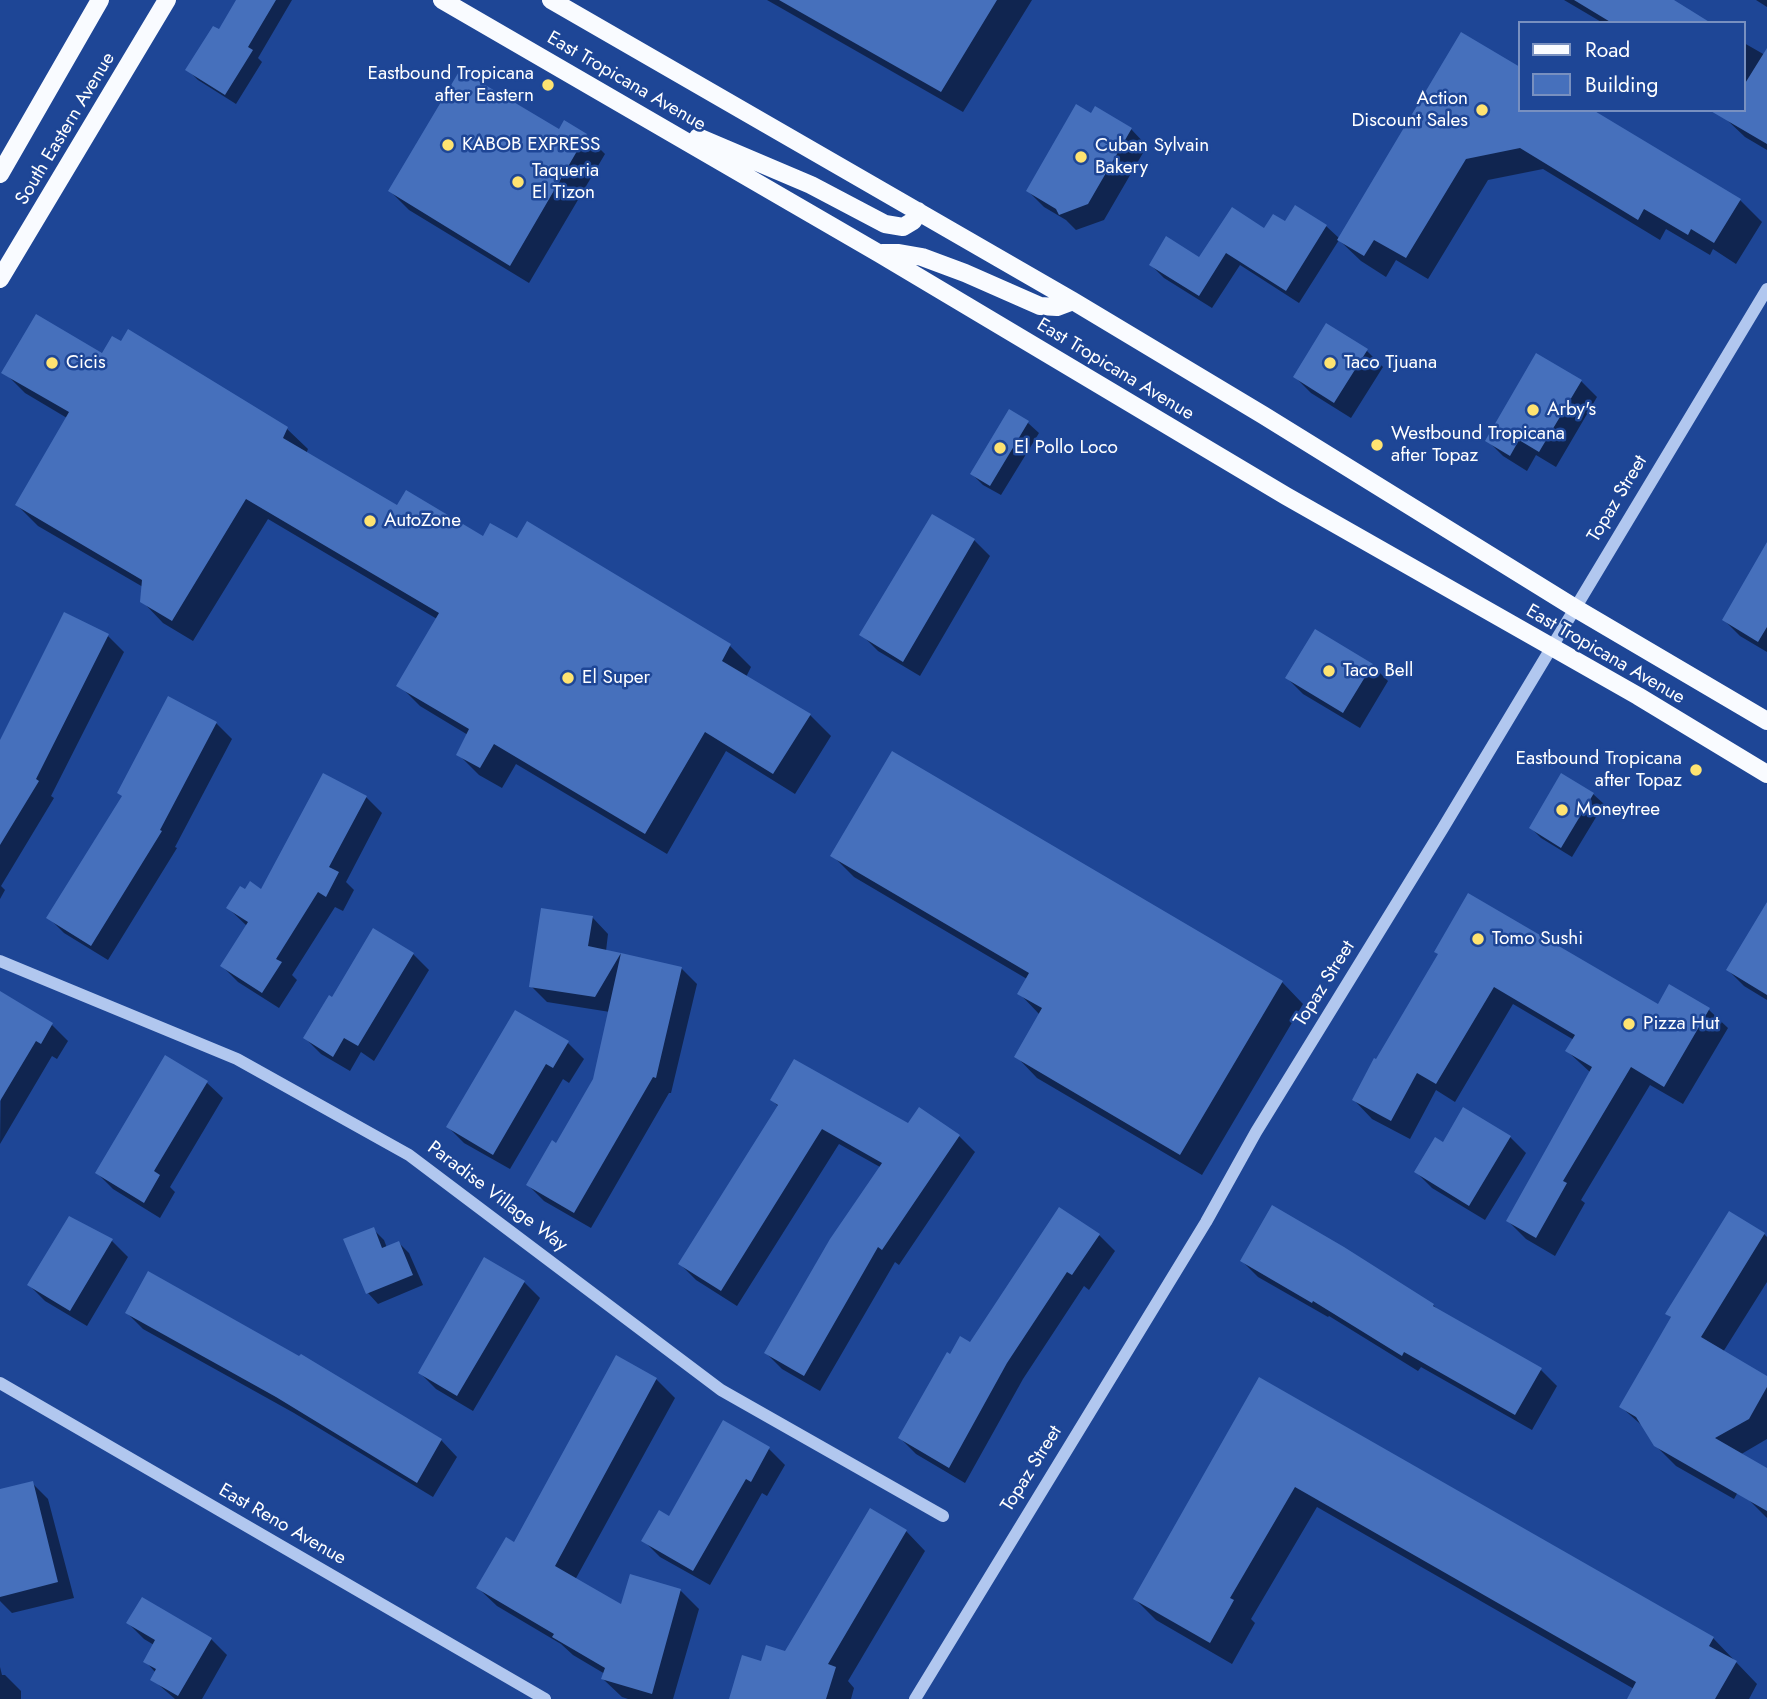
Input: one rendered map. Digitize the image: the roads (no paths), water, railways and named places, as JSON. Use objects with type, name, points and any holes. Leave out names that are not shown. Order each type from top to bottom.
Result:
[{"type":"main road","name":"South Eastern Avenue","points":[[0,174],[100,0]]},
{"type":"main road","name":"South Eastern Avenue","points":[[0,279],[167,0]]},
{"type":"main road","name":"East Tropicana Avenue","points":[[442,0],[629,110],[664,127],[1298,503],[1637,696],[1767,774]]},
{"type":"main road","name":"East Tropicana Avenue","points":[[551,0],[1073,301],[1575,608],[1767,721]]},
{"type":"main road","points":[[664,127],[709,141],[760,162],[856,207],[885,224],[903,227],[913,221],[918,211]]},
{"type":"main road","points":[[880,254],[899,253],[922,257],[1040,306],[1057,307],[1073,301]]},
{"type":"street","name":"Topaz Street","points":[[915,1699],[1199,1234],[1256,1132],[1767,289]]},
{"type":"street","name":"Paradise Village Way","points":[[0,961],[237,1059],[409,1154],[721,1390],[943,1516]]},
{"type":"street","name":"East Reno Avenue","points":[[0,1384],[545,1699]]},
{"type":"place","name":"Eastbound Tropicana after Eastern","points":[[548,85]]},
{"type":"place","name":"Action Discount Sales","points":[[1482,110]]},
{"type":"place","name":"KABOB EXPRESS","points":[[448,145]]},
{"type":"place","name":"Cuban Sylvain Bakery","points":[[1081,157]]},
{"type":"place","name":"Taqueria El Tizon","points":[[518,182]]},
{"type":"place","name":"Cicis","points":[[52,363]]},
{"type":"place","name":"Taco Tjuana","points":[[1330,363]]},
{"type":"place","name":"Arby's","points":[[1533,410]]},
{"type":"place","name":"Westbound Tropicana after Topaz","points":[[1377,445]]},
{"type":"place","name":"El Pollo Loco","points":[[1000,448]]},
{"type":"place","name":"AutoZone","points":[[370,521]]},
{"type":"place","name":"Taco Bell","points":[[1329,671]]},
{"type":"place","name":"El Super","points":[[568,678]]},
{"type":"place","name":"Eastbound Tropicana after Topaz","points":[[1696,770]]},
{"type":"place","name":"Moneytree","points":[[1562,810]]},
{"type":"place","name":"Tomo Sushi","points":[[1478,939]]},
{"type":"place","name":"Pizza Hut","points":[[1629,1024]]}]
